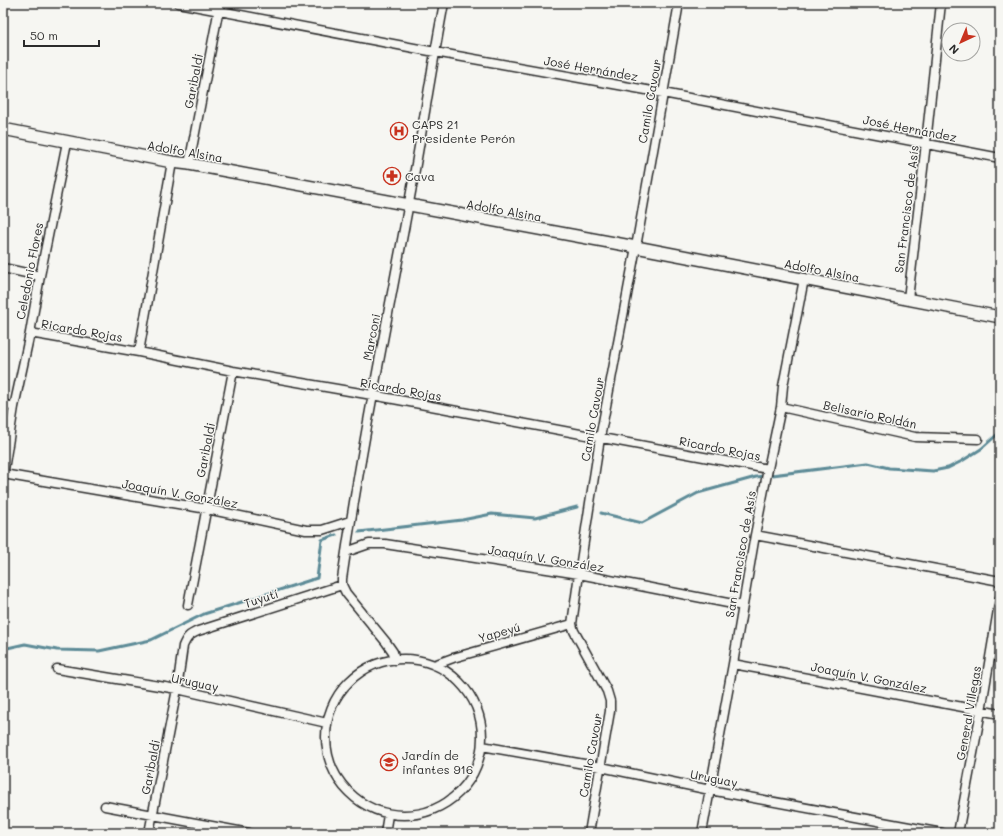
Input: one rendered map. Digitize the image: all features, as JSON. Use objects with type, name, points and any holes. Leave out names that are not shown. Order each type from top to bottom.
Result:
[{"type":"street","name":"José Hernández","points":[[178,3],[220,7],[435,52],[662,93],[1000,158]]},
{"type":"street","name":"Marconi","points":[[342,585],[350,521],[444,3]]},
{"type":"street","name":"Camilo Cavour","points":[[589,833],[610,711],[610,701],[607,691],[574,631],[572,624],[600,438],[636,247],[679,3]]},
{"type":"street","name":"San Francisco de Asís","points":[[908,299],[941,3]]},
{"type":"street","name":"Garibaldi","points":[[189,164],[220,7]]},
{"type":"street","name":"Adolfo Alsina","points":[[3,130],[636,247],[1000,317]]},
{"type":"street","name":"Celedonio Flores","points":[[3,475],[14,407],[67,142]]},
{"type":"street","points":[[139,352],[172,162]]},
{"type":"street","points":[[3,268],[40,276]]},
{"type":"street","name":"San Francisco de Asís","points":[[702,833],[755,535],[804,280]]},
{"type":"street","name":"Ricardo Rojas","points":[[30,333],[600,438],[767,471]]},
{"type":"street","name":"Garibaldi","points":[[188,605],[233,371]]},
{"type":"street","points":[[3,404],[14,407]]},
{"type":"street","name":"Belisario Roldán","points":[[781,406],[915,437],[978,439]]},
{"type":"street","name":"Joaquín V. González","points":[[3,475],[207,509],[306,530],[322,530],[350,521]]},
{"type":"street","points":[[755,535],[1000,581]]},
{"type":"street","name":"Joaquín V. González","points":[[346,552],[369,544],[385,544],[579,574],[743,606]]},
{"type":"street","points":[[342,585],[346,593],[386,642],[395,660]]},
{"type":"street","name":"Tuyutí","points":[[188,636],[198,631],[342,585]]},
{"type":"street","name":"General Villegas","points":[[958,833],[1000,598]]},
{"type":"street","name":"Yapeyú","points":[[434,666],[453,658],[572,624]]},
{"type":"street","name":"Garibaldi","points":[[150,833],[177,689],[183,646],[188,636]]},
{"type":"street","points":[[401,659],[416,660],[434,666],[453,676],[470,696],[480,720],[482,746],[475,770],[461,790],[441,806],[417,814],[388,815],[369,807],[348,792],[334,772],[326,748],[327,723],[333,703],[345,685],[361,671],[380,662],[401,659]]},
{"type":"street","name":"Joaquín V. González","points":[[733,664],[1000,714]]},
{"type":"street","name":"Uruguay","points":[[58,669],[177,689],[327,723]]},
{"type":"street","name":"Uruguay","points":[[482,746],[601,767],[710,790],[942,833]]},
{"type":"street","points":[[105,806],[249,833]]},
{"type":"street","points":[[384,833],[388,815]]},
{"type":"waterway","points":[[601,513],[642,523],[698,493],[756,477],[868,463],[889,468],[933,471],[948,468],[981,449],[1000,432]]},
{"type":"waterway","points":[[359,532],[462,520],[492,514],[535,518],[577,507]]},
{"type":"waterway","points":[[3,649],[25,644],[57,650],[99,651],[151,640],[204,614],[317,578],[322,540],[336,535]]},
{"type":"place","name":"CAPS 21 Presidente Perón","points":[[399,131]]},
{"type":"place","name":"Cava","points":[[392,176]]},
{"type":"place","name":"Jardín de infantes 916","points":[[389,762]]}]
